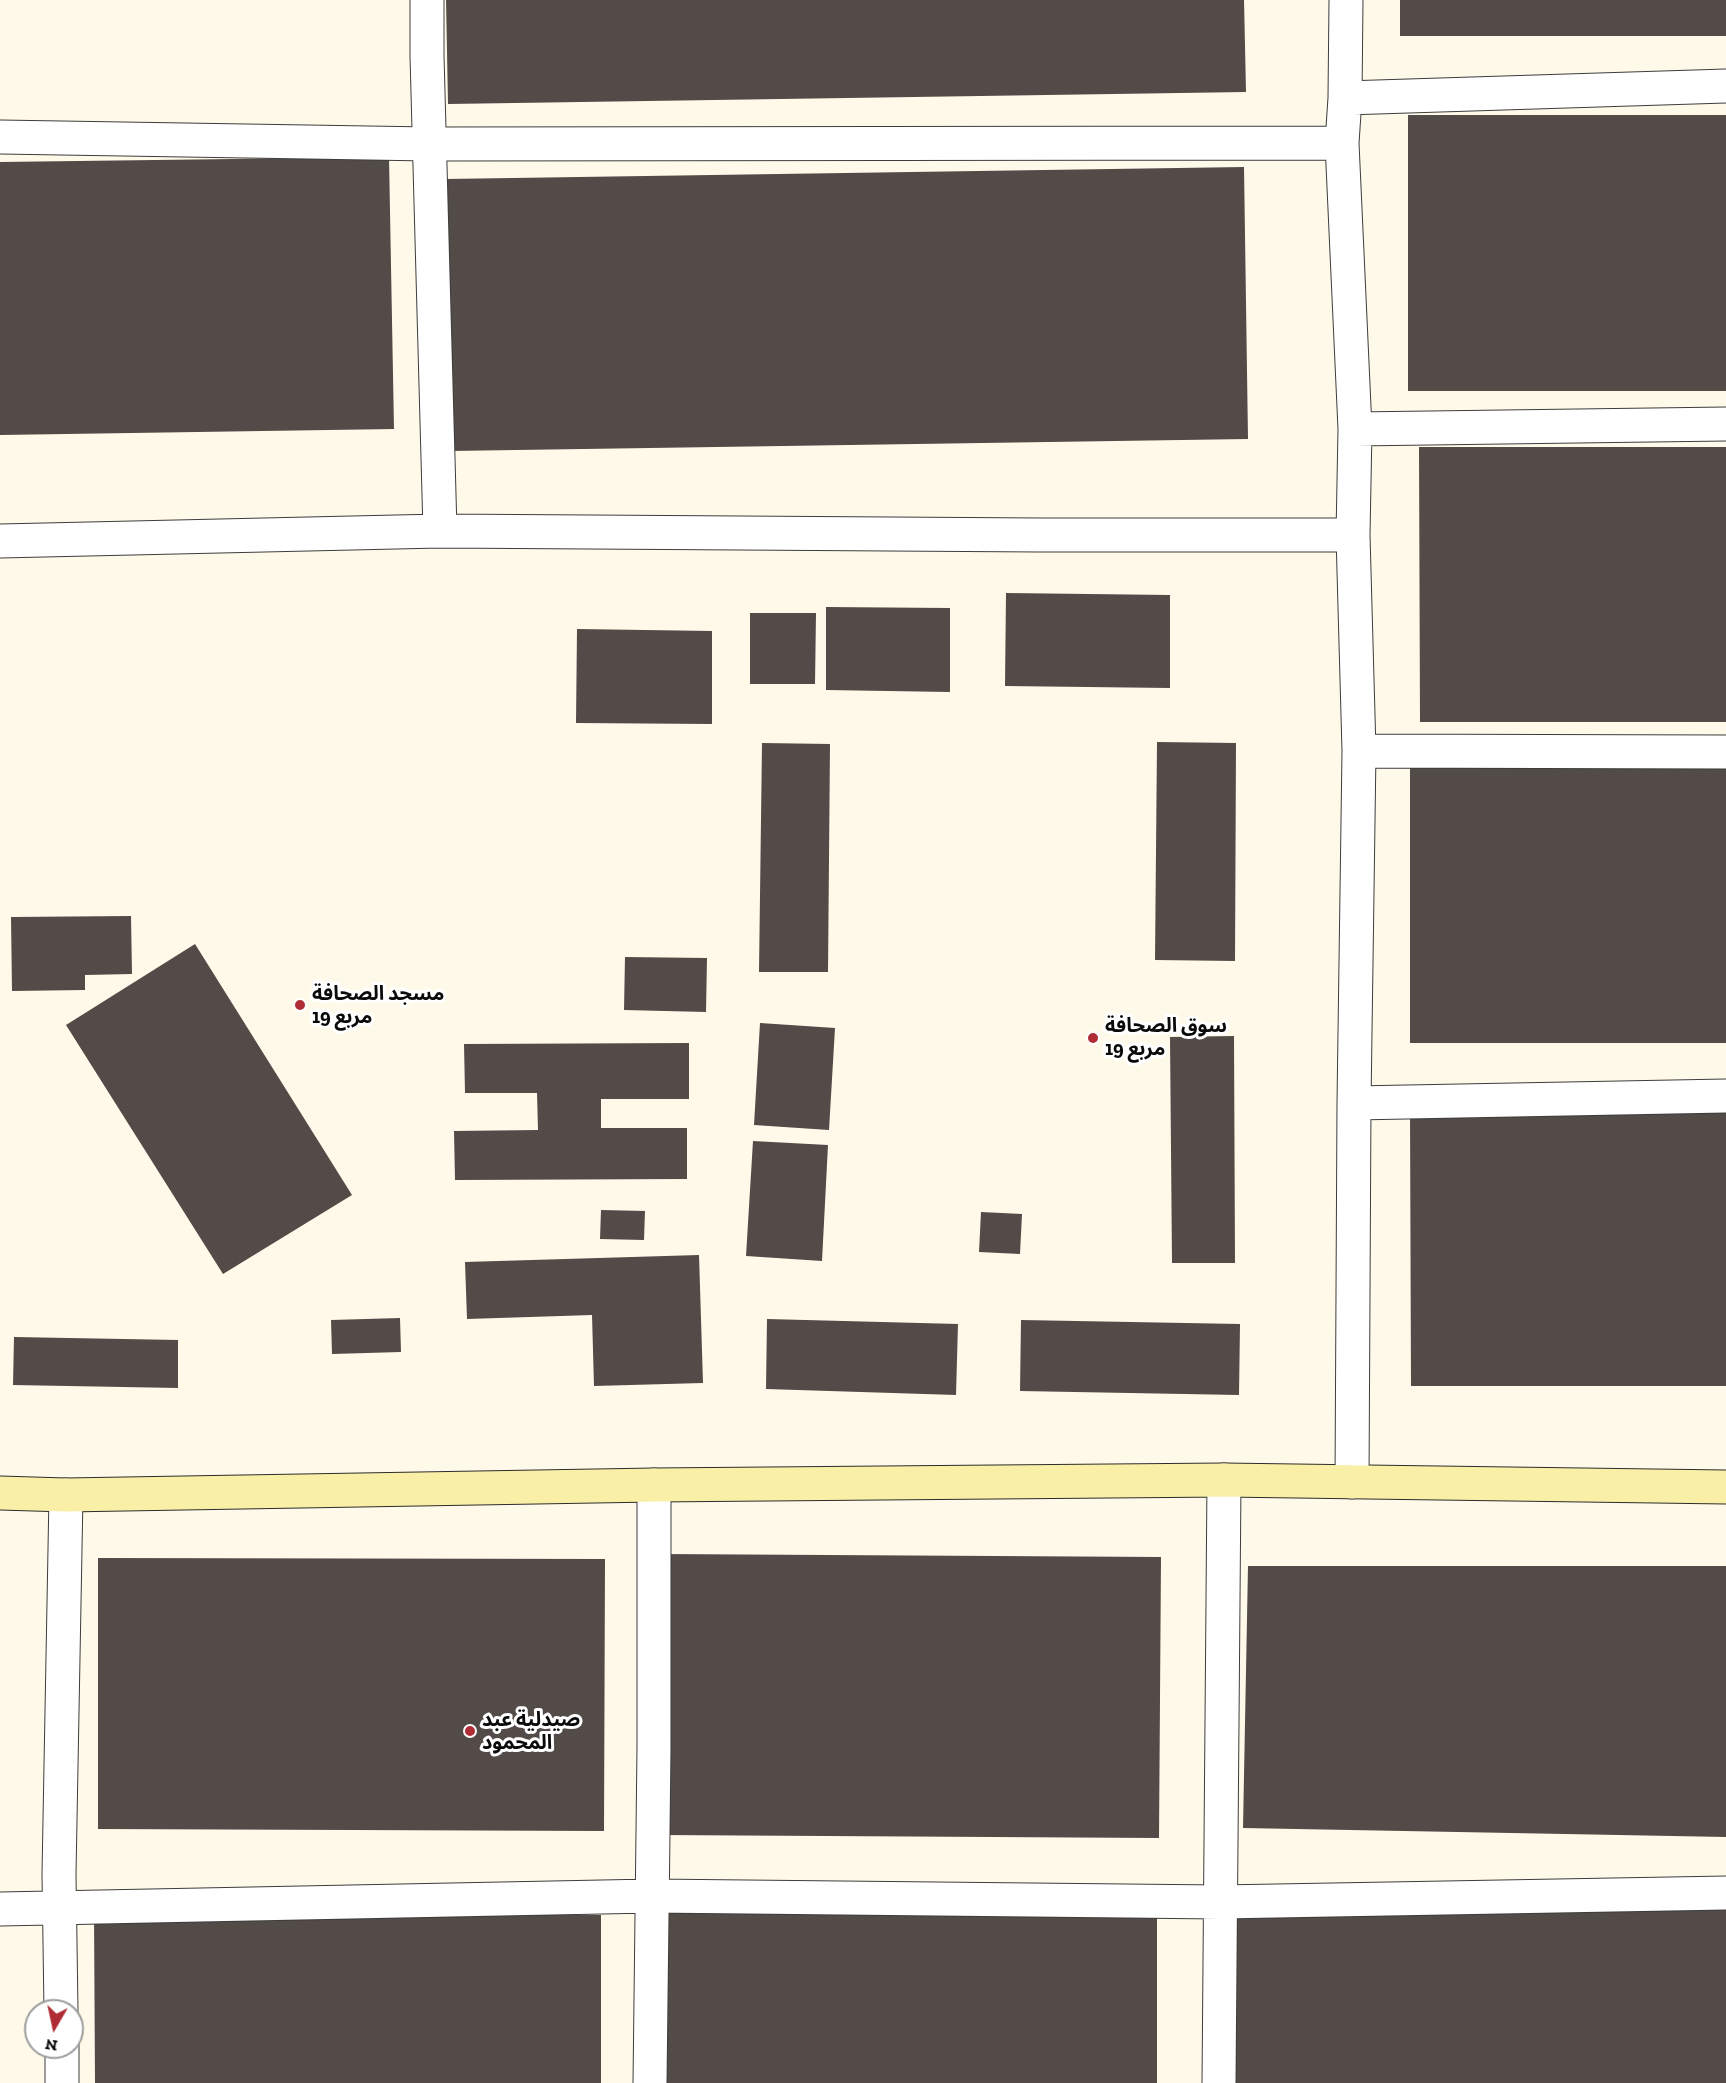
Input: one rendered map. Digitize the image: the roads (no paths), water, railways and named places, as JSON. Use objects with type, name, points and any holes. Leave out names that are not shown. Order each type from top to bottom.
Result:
[{"type":"street","points":[[427,0],[440,531]]},
{"type":"street","points":[[1346,0],[1342,143],[1355,429],[1353,535],[1359,751],[1352,1482]]},
{"type":"street","points":[[1345,98],[1726,86]]},
{"type":"street","points":[[0,136],[430,144],[1342,143]]},
{"type":"street","points":[[1355,429],[1726,424]]},
{"type":"street","points":[[0,541],[440,531],[1353,535]]},
{"type":"street","points":[[1359,751],[1726,752]]},
{"type":"street","points":[[1354,1103],[1726,1096]]},
{"type":"street","points":[[1219,2083],[1224,1480]]},
{"type":"street","points":[[0,1493],[66,1495],[654,1485],[1224,1480],[1726,1487]]},
{"type":"street","points":[[650,2083],[654,1485]]},
{"type":"street","points":[[61,1999],[59,1909],[66,1495]]},
{"type":"street","points":[[0,1909],[652,1896],[1220,1902],[1726,1893]]},
{"type":"street","points":[[62,2059],[62,2083]]},
{"type":"place","name":"مسجد الصحافة مربع 19","points":[[300,1005]]},
{"type":"place","name":"سوق الصحافة مربع 19","points":[[1093,1038]]},
{"type":"place","name":"صيدلية عبد المحمود","points":[[470,1731]]}]
